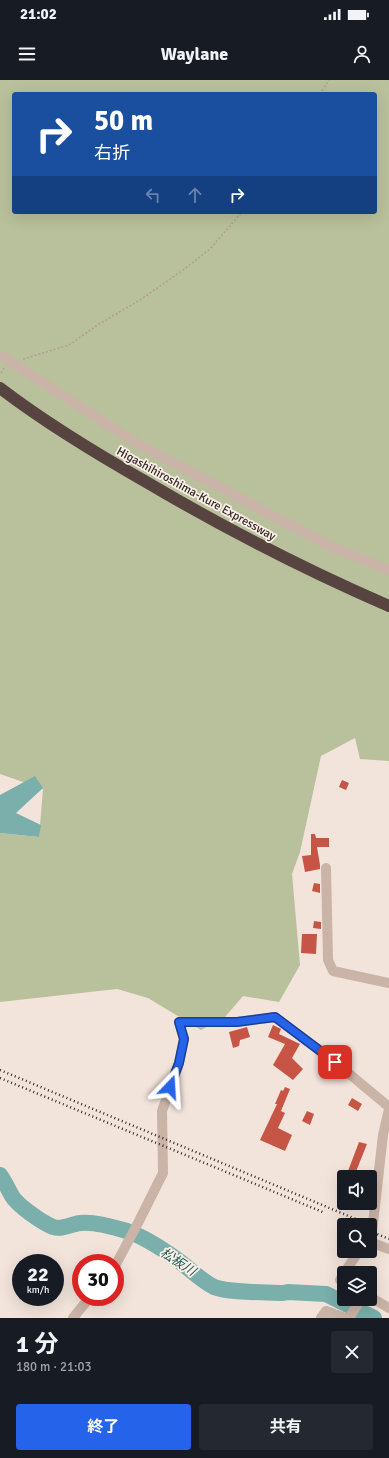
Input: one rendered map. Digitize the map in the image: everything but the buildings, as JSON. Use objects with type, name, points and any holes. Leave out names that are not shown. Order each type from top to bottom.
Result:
[{"type":"highway","name":"Higashihiroshima-Kure Expressway","points":[[0,388],[98,455],[178,501],[259,546],[335,583],[389,606]]},
{"type":"street","points":[[0,355],[138,444],[332,547],[389,570]]},
{"type":"street","points":[[326,868],[328,960],[333,971],[389,983]]},
{"type":"street","points":[[121,1254],[162,1173],[162,1111],[179,1063],[184,1039],[179,1022],[237,1022],[275,1017],[335,1062],[389,1108],[383,1136],[373,1218]]},
{"type":"street","points":[[377,1241],[389,1249]]},
{"type":"street","points":[[377,1301],[389,1308]]},
{"type":"street","points":[[73,1318],[83,1306]]},
{"type":"street","points":[[349,1318],[357,1306]]},
{"type":"street","points":[[321,1318],[326,1311],[345,1318]]},
{"type":"path","points":[[321,92],[328,80]]},
{"type":"path","points":[[9,362],[69,345],[99,324],[140,300],[210,249],[240,214]]},
{"type":"green space","points":[[0,80],[389,80],[389,761],[360,759],[355,738],[321,756],[300,852],[292,874],[300,965],[279,1002],[243,996],[225,1017],[201,1030],[148,998],[117,989],[0,1002],[0,833],[39,837],[43,789],[0,774]]},
{"type":"water","points":[[35,776],[43,788],[16,813],[41,825],[39,837],[0,833],[0,795]]},
{"type":"waterway","name":"松板川","points":[[0,1175],[15,1200],[37,1218],[53,1227],[60,1228],[86,1223],[98,1224],[127,1231],[140,1236],[164,1250],[214,1287],[238,1291],[326,1294],[374,1318]]},
{"type":"railway","points":[[0,1070],[353,1218]]},
{"type":"railway","points":[[0,1078],[325,1213]]},
{"type":"railway","points":[[377,1234],[389,1239]]},
{"type":"route","points":[[170,1087],[179,1063],[184,1039],[179,1022],[237,1022],[275,1017],[335,1062]]}]
